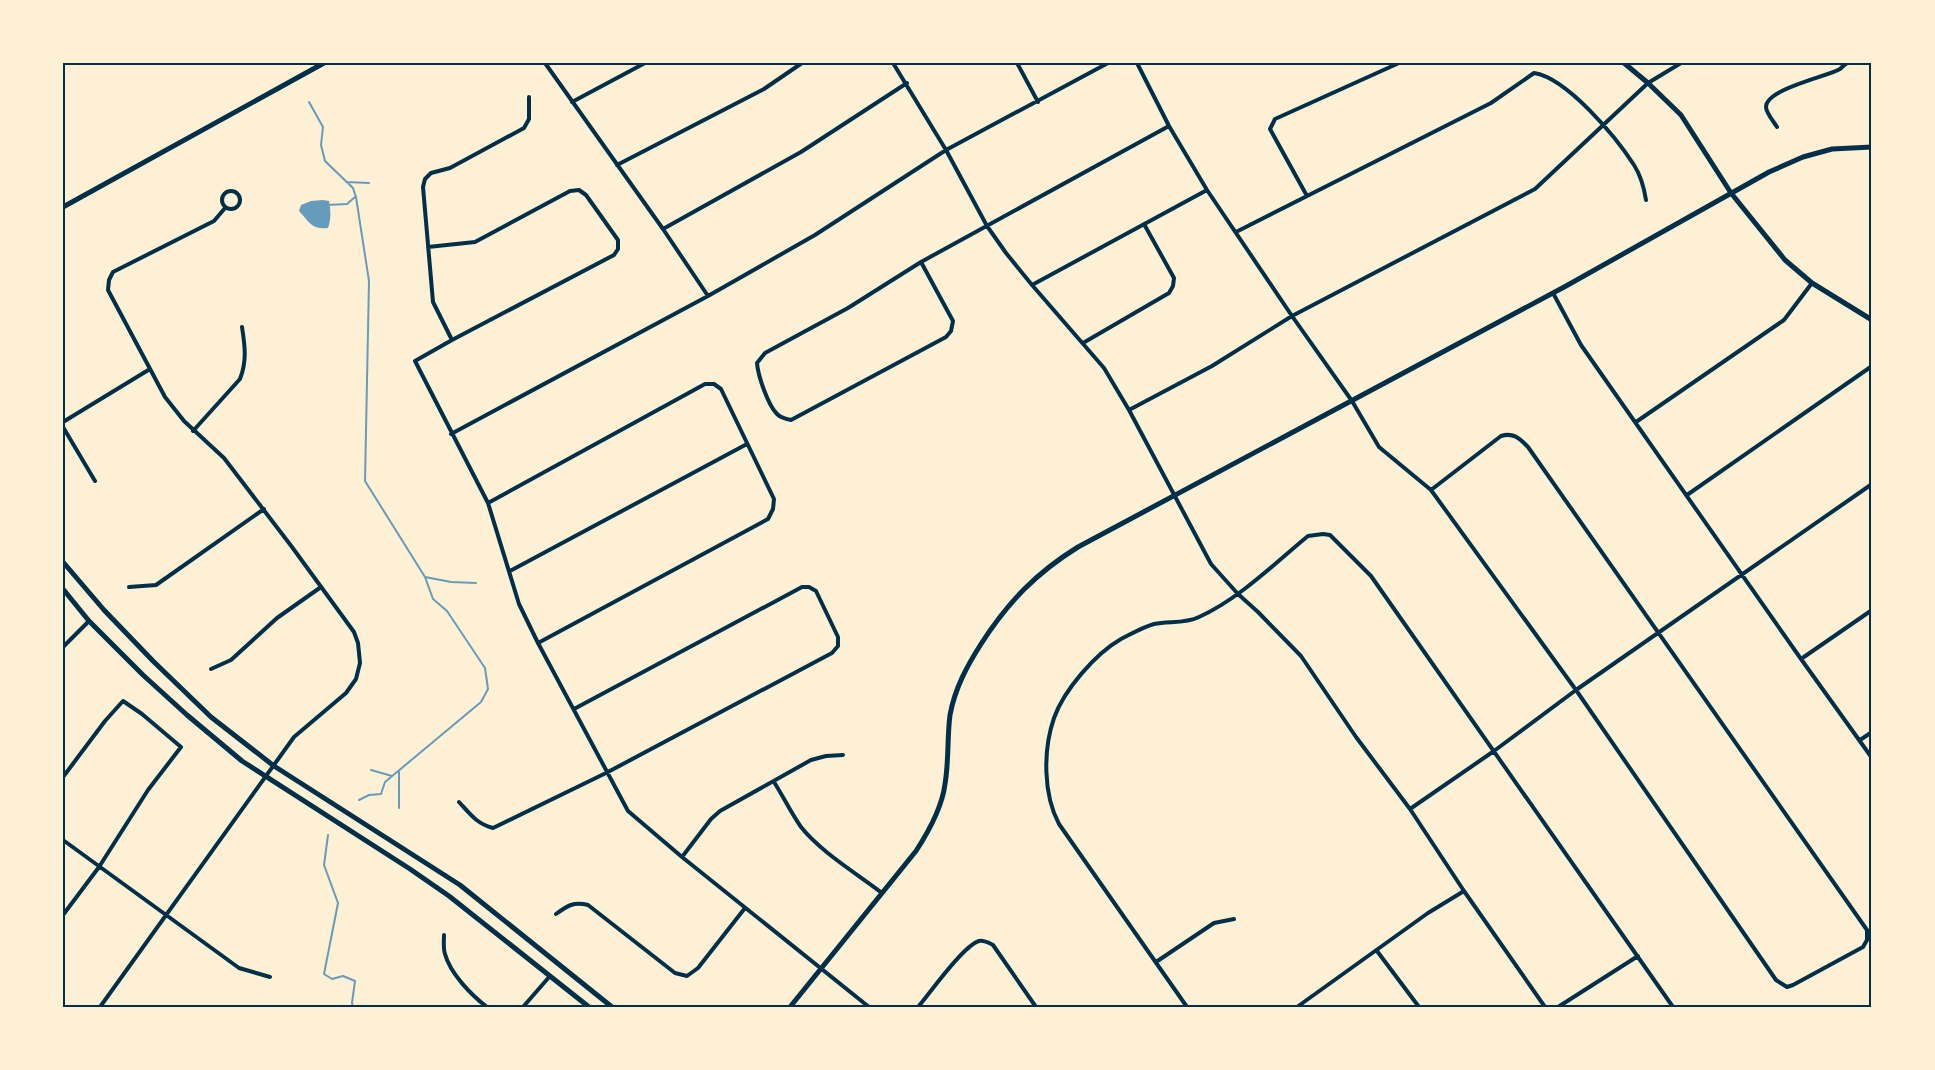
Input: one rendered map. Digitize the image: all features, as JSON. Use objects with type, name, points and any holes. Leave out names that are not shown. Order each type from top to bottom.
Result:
[{"type":"street","points":[[63,207],[324,63]]},
{"type":"street","points":[[545,63],[708,296]]},
{"type":"street","points":[[572,102],[645,63]]},
{"type":"street","points":[[617,165],[764,88],[802,63]]},
{"type":"street","points":[[893,63],[946,150],[987,226],[1032,285],[1104,368],[1129,410],[1211,564],[1301,656],[1356,737],[1410,808],[1464,891],[1545,1007]]},
{"type":"street","points":[[1017,63],[1038,102]]},
{"type":"street","points":[[452,434],[708,296],[815,235],[946,150],[1108,63]]},
{"type":"street","points":[[1137,63],[1169,126],[1207,190],[1352,401],[1379,447],[1431,490],[1576,690],[1776,980],[1787,987],[1793,985],[1863,946],[1867,940],[1867,930],[1520,438],[1508,434],[1501,435],[1431,490]]},
{"type":"street","points":[[1307,196],[1270,129],[1275,119],[1399,63]]},
{"type":"street","points":[[1624,63],[1681,115],[1731,193],[1785,260],[1812,284],[1872,320]]},
{"type":"street","points":[[1129,410],[1212,366],[1292,316],[1535,189],[1648,83],[1681,63]]},
{"type":"street","points":[[1777,127],[1766,110],[1766,104],[1770,98],[1791,87],[1839,69],[1847,63]]},
{"type":"street","points":[[1236,232],[1491,103],[1534,73],[1540,74],[1573,93],[1603,125],[1635,166],[1643,184],[1646,200]]},
{"type":"street","points":[[663,229],[801,152],[907,83]]},
{"type":"street","points":[[452,340],[433,302],[423,187],[425,179],[431,173],[450,168],[524,128],[529,119],[529,97]]},
{"type":"street","points":[[921,262],[953,321],[951,331],[946,337],[791,420],[777,414],[758,376],[757,363],[765,353],[848,309],[921,262],[1169,126]]},
{"type":"street","points":[[790,1007],[916,851],[933,822],[945,787],[949,722],[956,693],[968,665],[1002,614],[1023,589],[1063,556],[1553,293],[1769,172],[1803,157],[1832,149],[1872,147]]},
{"type":"street","points":[[428,247],[475,242],[570,191],[579,190],[586,195],[618,240],[618,249],[614,255],[415,361],[488,503],[519,604],[628,811],[869,1007]]},
{"type":"street","points":[[1032,285],[1207,190]]},
{"type":"street","points":[[229,191],[236,192],[239,197],[238,206],[230,210],[225,208],[221,202],[224,194],[229,191]]},
{"type":"street","points":[[100,1007],[297,734],[346,693],[356,679],[358,671],[360,655],[356,638],[264,509],[224,458],[184,422],[165,397],[108,290],[110,276],[113,272],[214,220],[225,208]]},
{"type":"street","points":[[1083,343],[1169,293],[1173,286],[1174,278],[1144,224]]},
{"type":"street","points":[[1636,422],[1784,320],[1812,284]]},
{"type":"street","points":[[1553,293],[1581,345],[1872,758]]},
{"type":"street","points":[[193,431],[240,379],[246,350],[242,327]]},
{"type":"street","points":[[1687,495],[1872,366]]},
{"type":"street","points":[[63,422],[150,369]]},
{"type":"street","points":[[488,503],[705,384],[714,384],[721,388],[774,499],[773,509],[768,519],[538,643]]},
{"type":"street","points":[[63,427],[95,481]]},
{"type":"street","points":[[510,571],[747,444]]},
{"type":"street","points":[[1410,808],[1872,484]]},
{"type":"street","points":[[129,587],[156,585],[264,509]]},
{"type":"street","points":[[1187,1007],[1051,810],[1047,793],[1047,751],[1051,727],[1055,715],[1083,670],[1119,640],[1154,624],[1198,618],[1238,594],[1308,536],[1323,534],[1330,536],[1371,576],[1673,1007]]},
{"type":"street","points":[[63,562],[104,610],[153,661],[211,717],[272,768],[460,885],[612,1007]]},
{"type":"street","points":[[459,802],[475,820],[493,828],[606,773],[832,653],[838,646],[838,637],[816,591],[809,586],[802,587],[574,709]]},
{"type":"street","points":[[211,669],[231,660],[277,618],[321,587]]},
{"type":"street","points":[[63,589],[89,621],[143,675],[187,716],[242,761],[439,889],[589,1007]]},
{"type":"street","points":[[1801,659],[1872,610]]},
{"type":"street","points":[[63,647],[89,621]]},
{"type":"street","points":[[63,777],[123,701],[181,747],[148,790],[99,867],[63,915]]},
{"type":"street","points":[[1860,740],[1872,732]]},
{"type":"street","points":[[682,857],[711,819],[720,811],[811,760],[843,755]]},
{"type":"street","points":[[774,782],[809,835],[882,893]]},
{"type":"street","points":[[63,840],[239,968],[270,977]]},
{"type":"street","points":[[1300,1006],[1428,913],[1464,891]]},
{"type":"street","points":[[556,914],[571,903],[588,905],[675,973],[687,976],[698,968],[745,908]]},
{"type":"street","points":[[1155,962],[1214,923],[1234,919]]},
{"type":"street","points":[[444,934],[444,954],[454,972],[468,991],[486,1007]]},
{"type":"street","points":[[918,1007],[962,954],[979,941],[986,941],[993,945],[1036,1007]]},
{"type":"street","points":[[1377,951],[1419,1007]]},
{"type":"street","points":[[1558,1007],[1638,956]]},
{"type":"street","points":[[523,1007],[550,976]]},
{"type":"water","points":[[323,200],[329,201],[330,218],[328,228],[318,228],[308,222],[299,211],[301,205]]},
{"type":"waterway","points":[[309,102],[323,127],[321,145],[325,161],[353,188],[369,281],[365,481],[425,577],[433,599],[447,611],[485,668],[488,689],[481,702],[385,782],[381,794],[369,795],[359,800]]},
{"type":"waterway","points":[[346,182],[369,183]]},
{"type":"waterway","points":[[327,205],[347,204],[355,197]]},
{"type":"waterway","points":[[425,577],[451,582],[476,583]]},
{"type":"waterway","points":[[371,770],[392,776]]},
{"type":"waterway","points":[[399,772],[399,808]]},
{"type":"waterway","points":[[328,835],[324,865],[338,903],[324,974],[332,979],[343,976],[355,981],[353,1007]]}]
